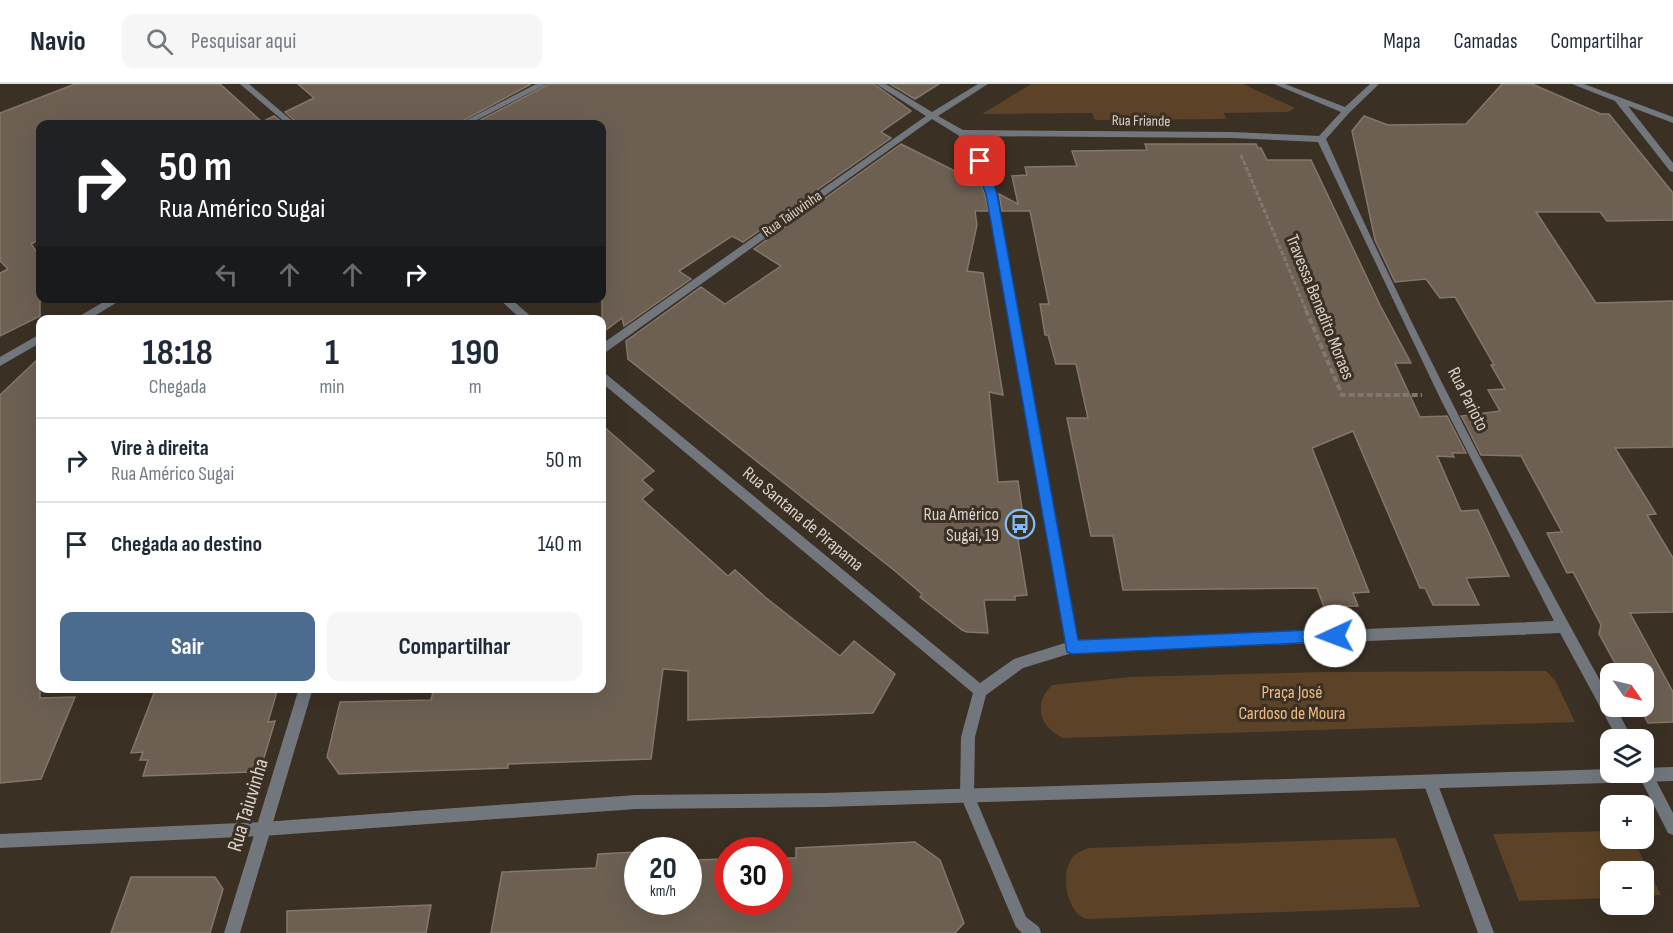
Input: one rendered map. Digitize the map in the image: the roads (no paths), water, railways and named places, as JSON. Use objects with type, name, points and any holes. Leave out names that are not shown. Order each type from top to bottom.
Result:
[{"type":"street","points":[[244,84],[287,120]]},
{"type":"street","points":[[471,120],[543,84]]},
{"type":"street","points":[[880,84],[961,133],[980,161],[992,194],[1072,647]]},
{"type":"street","name":"Rua Taiuvinha","points":[[606,346],[933,115],[984,84]]},
{"type":"street","points":[[1278,84],[1346,111]]},
{"type":"street","points":[[1321,139],[1375,84]]},
{"type":"street","points":[[1576,84],[1673,120]]},
{"type":"street","points":[[1618,100],[1673,169]]},
{"type":"street","name":"Rua Friande","points":[[961,133],[1233,135],[1321,139]]},
{"type":"street","name":"Rua Parioto","points":[[1321,139],[1350,204],[1444,395],[1563,627],[1620,729]]},
{"type":"street","points":[[87,315],[110,303]]},
{"type":"street","points":[[509,303],[524,315]]},
{"type":"street","points":[[0,362],[36,340]]},
{"type":"street","name":"Rua Santana de Pirapama","points":[[606,380],[980,691]]},
{"type":"street","points":[[1034,933],[1019,927],[967,795],[968,736],[980,691],[1019,663],[1072,647],[1563,627]]},
{"type":"street","name":"Rua Taiuvinha","points":[[232,933],[304,693]]},
{"type":"street","points":[[1654,774],[1673,774]]},
{"type":"street","points":[[0,841],[263,830],[636,802],[967,795],[1600,776]]},
{"type":"street","points":[[1430,782],[1486,933]]},
{"type":"street","points":[[1650,783],[1673,828]]},
{"type":"place","name":"Rua Américo Sugai, 19","points":[[1020,524]]},
{"type":"park label","name":"Praça José Cardoso de Moura","points":[[1292,702]]}]
